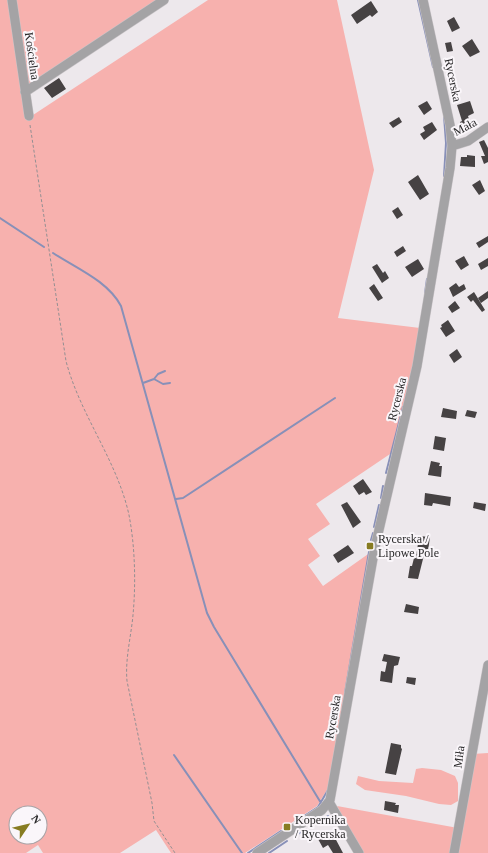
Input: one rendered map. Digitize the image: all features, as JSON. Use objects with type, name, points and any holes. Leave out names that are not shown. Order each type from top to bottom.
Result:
[{"type":"street","name":"Kościelna","points":[[12,0],[29,116]]},
{"type":"street","points":[[25,92],[164,0]]},
{"type":"street","name":"Rycerska","points":[[329,802],[375,547],[417,366],[435,269],[452,146],[450,125],[423,0]]},
{"type":"street","name":"Mała","points":[[452,146],[468,141],[488,128]]},
{"type":"street","name":"Miła","points":[[454,853],[488,665]]},
{"type":"street","points":[[256,853],[322,810],[329,802],[359,853]]},
{"type":"path","points":[[29,116],[66,360],[77,396],[120,485],[129,516],[133,564],[134,603],[126,668],[127,681],[152,803],[154,821],[175,853]]},
{"type":"shaded area","points":[[0,0],[167,0],[29,93],[33,115],[208,0],[337,0],[374,170],[338,318],[420,328],[414,366],[393,452],[316,504],[330,524],[308,539],[320,556],[308,565],[323,586],[371,552],[330,785],[317,806],[245,853],[171,853],[156,830],[120,853],[43,853],[38,845],[26,853],[0,853]]},
{"type":"shaded area","points":[[488,753],[488,853],[362,853],[337,806],[458,828],[472,754]]},
{"type":"shaded area","points":[[422,768],[441,770],[455,776],[458,783],[458,801],[451,805],[439,804],[406,796],[365,790],[356,784],[358,776],[379,781],[413,783],[416,769]]},
{"type":"building","points":[[371,1],[378,12],[372,17],[370,15],[357,24],[351,15]]},
{"type":"building","points":[[454,17],[460,28],[452,32],[447,21]]},
{"type":"building","points":[[472,39],[480,52],[470,57],[462,46]]},
{"type":"building","points":[[451,42],[453,51],[447,52],[445,43]]},
{"type":"building","points":[[59,78],[66,89],[52,98],[44,88]]},
{"type":"building","points":[[427,101],[432,109],[424,115],[418,106]]},
{"type":"building","points":[[470,101],[474,113],[468,116],[472,129],[462,132],[460,122],[462,121],[457,105]]},
{"type":"building","points":[[399,117],[402,122],[393,128],[389,123]]},
{"type":"building","points":[[432,122],[437,130],[424,140],[420,134],[425,131],[423,127]]},
{"type":"building","points":[[484,140],[488,148],[488,162],[484,164],[481,156],[485,156],[479,142]]},
{"type":"building","points":[[467,155],[475,156],[475,167],[460,166],[461,157],[467,157]]},
{"type":"building","points":[[418,175],[429,194],[420,200],[408,182]]},
{"type":"building","points":[[480,180],[485,191],[479,195],[472,185]]},
{"type":"building","points":[[398,207],[403,215],[397,219],[392,211]]},
{"type":"building","points":[[488,236],[488,242],[479,248],[476,243]]},
{"type":"building","points":[[403,246],[406,251],[397,257],[394,252]]},
{"type":"building","points":[[464,256],[469,265],[461,270],[455,261]]},
{"type":"building","points":[[488,258],[488,266],[481,270],[478,264]]},
{"type":"building","points":[[418,259],[424,269],[412,277],[405,267]]},
{"type":"building","points":[[377,264],[383,273],[385,271],[389,278],[382,283],[372,267]]},
{"type":"building","points":[[456,283],[459,287],[464,284],[466,289],[453,297],[449,288]]},
{"type":"building","points":[[374,284],[383,298],[378,301],[369,288]]},
{"type":"building","points":[[488,291],[488,298],[481,303],[478,298]]},
{"type":"building","points":[[474,292],[485,310],[482,312],[473,300],[471,302],[467,297]]},
{"type":"building","points":[[455,301],[460,308],[452,313],[448,307]]},
{"type":"building","points":[[448,320],[455,331],[446,337],[440,328],[442,327],[441,325]]},
{"type":"building","points":[[457,349],[462,357],[454,363],[449,355]]},
{"type":"building","points":[[443,408],[457,411],[456,419],[441,417]]},
{"type":"building","points":[[467,410],[477,412],[475,418],[465,416]]},
{"type":"building","points":[[435,436],[446,438],[444,451],[433,449]]},
{"type":"building","points":[[431,461],[440,463],[439,466],[442,466],[441,477],[428,475]]},
{"type":"building","points":[[363,479],[372,492],[366,495],[364,492],[359,495],[353,486]]},
{"type":"building","points":[[425,493],[451,497],[450,506],[433,503],[432,506],[424,505]]},
{"type":"building","points":[[347,502],[361,522],[353,528],[341,505]]},
{"type":"building","points":[[474,502],[486,504],[485,511],[473,508]]},
{"type":"building","points":[[419,536],[430,537],[428,551],[425,551],[418,579],[408,578],[410,566],[412,566],[414,558],[416,558]]},
{"type":"building","points":[[348,545],[354,553],[338,563],[333,555]]},
{"type":"building","points":[[406,604],[419,607],[418,614],[404,612]]},
{"type":"building","points":[[384,654],[400,657],[398,665],[394,666],[392,683],[380,681],[381,671],[385,672],[387,662],[382,661]]},
{"type":"building","points":[[407,677],[416,678],[415,685],[406,683]]},
{"type":"building","points":[[391,743],[401,745],[402,749],[396,775],[385,773]]},
{"type":"building","points":[[385,801],[399,805],[398,813],[384,810]]},
{"type":"building","points":[[329,834],[331,838],[334,836],[343,853],[333,853],[328,845],[323,848],[318,839]]},
{"type":"waterway","points":[[418,0],[433,67]]},
{"type":"waterway","points":[[444,116],[446,143],[444,176]]},
{"type":"waterway","points":[[0,218],[44,247]]},
{"type":"waterway","points":[[53,253],[100,282],[108,289],[121,306],[207,613],[214,627],[321,803]]},
{"type":"waterway","points":[[425,293],[427,279]]},
{"type":"waterway","points":[[143,383],[154,379],[158,374],[165,371]]},
{"type":"waterway","points":[[154,379],[163,384],[170,383]]},
{"type":"waterway","points":[[176,499],[183,498],[335,398]]},
{"type":"waterway","points":[[386,473],[403,407]]},
{"type":"waterway","points":[[381,498],[383,486]]},
{"type":"waterway","points":[[374,527],[379,505]]},
{"type":"waterway","points":[[371,540],[373,533]]},
{"type":"waterway","points":[[345,693],[369,552]]},
{"type":"waterway","points":[[174,755],[242,853]]},
{"type":"waterway","points":[[295,822],[318,807],[328,790]]},
{"type":"waterway","points":[[314,824],[328,816]]},
{"type":"waterway","points":[[298,834],[306,829]]},
{"type":"waterway","points":[[248,853],[281,831]]},
{"type":"waterway","points":[[269,853],[287,841]]},
{"type":"place","name":"Rycerska / Lipowe Pole","points":[[370,546]]},
{"type":"place","name":"Kopernika / Rycerska","points":[[287,827]]}]
